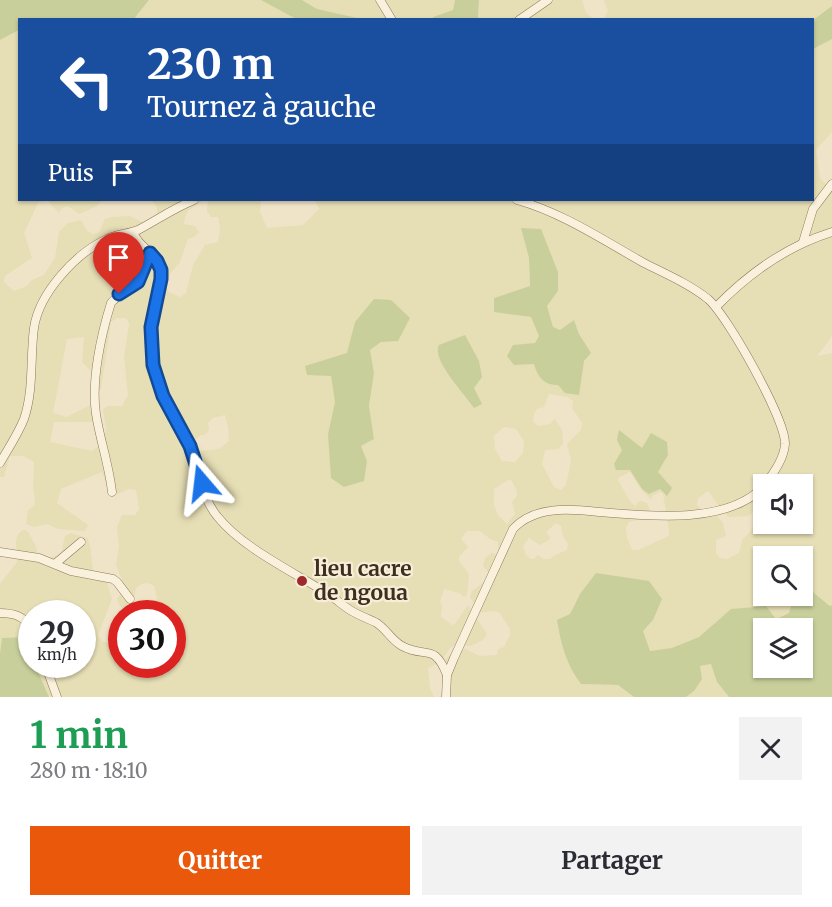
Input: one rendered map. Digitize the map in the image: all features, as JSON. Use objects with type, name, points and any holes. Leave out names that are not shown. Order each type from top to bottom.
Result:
[{"type":"street","points":[[380,0],[391,18]]},
{"type":"street","points":[[522,18],[548,0]]},
{"type":"street","points":[[803,242],[813,208],[832,184]]},
{"type":"street","points":[[0,463],[23,419],[37,314],[59,277],[72,263],[109,238],[132,232],[172,209],[192,201]]},
{"type":"street","points":[[522,201],[584,228],[695,290],[716,307],[748,360],[782,429],[785,442],[782,457],[771,474]]},
{"type":"street","points":[[132,232],[157,261],[161,270],[151,327],[153,365],[163,396],[190,446],[206,494],[216,515],[229,529],[290,573],[329,594],[348,609],[377,623],[401,645],[431,652],[441,660],[447,675]]},
{"type":"street","points":[[716,307],[745,278],[803,242],[832,232]]},
{"type":"street","points":[[112,492],[109,466],[96,414],[95,382],[111,303],[119,294],[138,282],[150,253]]},
{"type":"street","points":[[446,697],[447,675],[513,529],[521,520],[538,514],[574,509],[658,514],[708,514],[726,510],[753,497]]},
{"type":"street","points":[[56,563],[81,542]]},
{"type":"street","points":[[0,552],[39,558],[71,571],[116,580],[130,599]]},
{"type":"street","points":[[0,613],[18,616]]},
{"type":"street","points":[[50,678],[57,697]]},
{"type":"shaded area","points":[[149,0],[261,0],[294,18],[136,18]]},
{"type":"shaded area","points":[[302,0],[455,0],[453,10],[433,18],[358,18],[317,9]]},
{"type":"shaded area","points":[[479,0],[582,0],[586,13],[593,18],[478,18]]},
{"type":"shaded area","points":[[604,0],[832,0],[832,6],[814,19],[604,18],[608,11]]},
{"type":"shaded area","points":[[18,31],[18,201],[44,201],[38,203],[24,233],[32,258],[5,276],[4,282],[14,291],[44,275],[55,258],[59,232],[68,223],[81,220],[87,231],[93,234],[99,232],[105,219],[111,217],[130,216],[142,222],[149,222],[157,213],[157,207],[152,201],[202,201],[188,211],[184,224],[195,226],[199,232],[188,239],[180,262],[170,274],[166,287],[169,292],[180,297],[186,293],[193,265],[205,245],[218,242],[220,229],[218,217],[211,217],[207,211],[208,201],[261,201],[260,212],[267,228],[303,225],[319,209],[315,201],[814,201],[814,48],[832,39],[832,132],[816,150],[820,178],[829,188],[832,188],[832,333],[831,338],[817,356],[832,353],[831,606],[813,592],[813,546],[753,546],[753,606],[791,606],[789,613],[771,618],[731,609],[699,637],[672,649],[649,651],[643,631],[653,620],[580,594],[570,614],[581,684],[618,685],[634,697],[439,697],[444,692],[442,667],[451,654],[465,649],[480,656],[497,655],[498,649],[504,647],[510,635],[510,629],[499,612],[479,613],[470,597],[472,591],[487,580],[488,572],[483,566],[485,558],[492,553],[498,555],[498,542],[480,531],[467,531],[461,539],[468,547],[459,557],[459,561],[469,574],[467,595],[464,597],[459,593],[444,589],[440,601],[441,617],[452,625],[455,624],[468,605],[487,634],[483,640],[471,646],[455,645],[450,648],[441,662],[428,668],[430,688],[434,697],[49,697],[41,678],[96,678],[96,600],[18,600],[18,637],[2,638],[0,653],[0,584],[17,562],[16,542],[22,530],[28,532],[38,554],[48,558],[61,554],[65,536],[71,533],[87,538],[93,571],[105,577],[112,599],[108,600],[108,609],[98,635],[102,641],[108,643],[108,678],[186,678],[186,600],[156,600],[154,586],[148,583],[136,588],[133,600],[117,600],[125,588],[116,565],[119,546],[117,527],[122,515],[135,515],[139,509],[136,490],[129,489],[111,497],[102,472],[61,489],[57,503],[88,525],[85,531],[58,529],[47,524],[34,527],[26,524],[28,510],[34,506],[35,501],[34,462],[23,456],[10,456],[4,477],[0,477],[0,40]],"holes":[[[521,228],[558,291],[547,306],[553,327],[560,330],[574,320],[590,353],[584,361],[535,343],[539,336],[532,317],[495,312],[494,298],[530,286],[529,258]],[[117,318],[126,318],[129,324],[124,357],[128,395],[122,406],[108,406],[103,409],[106,428],[104,442],[92,451],[50,442],[54,422],[93,422],[90,405],[67,417],[53,413],[67,339],[84,337],[82,362],[92,372],[96,392],[101,389],[111,322]],[[355,322],[381,342],[370,350],[374,373],[369,406],[374,439],[361,446],[367,461],[328,434],[335,402],[331,376],[306,366],[348,353]],[[549,394],[568,397],[573,401],[572,408],[582,423],[581,430],[567,444],[571,461],[566,485],[561,490],[554,487],[542,464],[545,450],[558,449],[563,444],[562,430],[555,419],[550,424],[538,426],[533,421],[537,409],[544,407]],[[225,415],[229,441],[219,449],[200,451],[196,447],[196,439],[205,435],[209,430],[208,423],[213,418]],[[504,427],[516,429],[524,441],[523,453],[515,462],[502,461],[495,449],[494,436]],[[643,448],[668,455],[658,472],[666,496],[660,489],[642,489],[630,470],[614,464],[622,450]],[[630,472],[642,491],[652,500],[652,496],[660,492],[663,494],[669,530],[669,536],[638,550],[632,550],[626,528],[629,522],[652,516],[647,503],[640,501],[635,506],[619,482],[618,478]],[[511,480],[517,495],[512,502],[515,514],[507,524],[498,515],[494,505],[494,489]],[[556,523],[561,526],[568,544],[567,550],[550,559],[544,559],[538,555],[531,559],[526,555],[523,546],[529,538],[540,545],[549,540],[550,537],[546,532]]]},
{"type":"shaded area","points":[[48,201],[101,201],[97,206],[79,214],[68,206],[62,208],[59,213]]},
{"type":"shaded area","points":[[711,664],[717,682],[729,697],[686,697],[694,691],[700,666]]},
{"type":"green space","points":[[0,0],[149,0],[135,18],[18,18],[18,31],[0,40]]},
{"type":"green space","points":[[261,0],[302,0],[317,9],[358,18],[294,18]]},
{"type":"green space","points":[[455,0],[479,0],[478,18],[432,18],[453,10]]},
{"type":"green space","points":[[832,6],[832,39],[814,48],[814,19]]},
{"type":"green space","points":[[521,228],[541,229],[558,272],[558,291],[547,306],[553,327],[560,330],[574,320],[579,334],[591,353],[584,361],[579,395],[565,393],[558,385],[545,382],[537,373],[534,364],[514,365],[507,356],[513,345],[535,343],[539,336],[531,317],[494,312],[494,298],[530,286],[529,258]]},
{"type":"green space","points":[[374,299],[391,300],[410,318],[398,341],[381,342],[370,350],[374,373],[369,406],[374,439],[361,446],[367,461],[364,481],[344,487],[331,478],[328,434],[335,402],[331,376],[307,375],[305,366],[347,353],[355,322]]},
{"type":"green space","points":[[465,335],[479,361],[482,377],[474,388],[482,404],[474,408],[444,368],[438,351],[439,345]]},
{"type":"green space","points":[[619,430],[642,448],[651,433],[667,442],[668,455],[658,472],[672,488],[667,496],[660,489],[649,494],[642,489],[630,470],[616,470],[614,464],[622,450],[617,440]]},
{"type":"green space","points":[[596,573],[649,581],[662,599],[653,620],[643,631],[650,651],[672,648],[699,637],[731,609],[766,606],[775,618],[753,618],[753,678],[813,678],[813,618],[778,618],[789,613],[791,606],[813,606],[813,592],[830,606],[832,605],[832,697],[729,697],[717,682],[711,664],[700,666],[702,679],[694,691],[686,697],[634,697],[618,685],[581,684],[565,654],[557,620],[570,614],[580,594]]},
{"type":"green space","points":[[18,637],[18,678],[41,678],[49,697],[0,697],[2,638]]},
{"type":"place","name":"lieu cacre de ngoua","points":[[302,581]]},
{"type":"route","points":[[119,294],[138,282],[150,253],[161,270],[151,327],[153,365],[163,396],[190,446],[202,483]]}]
